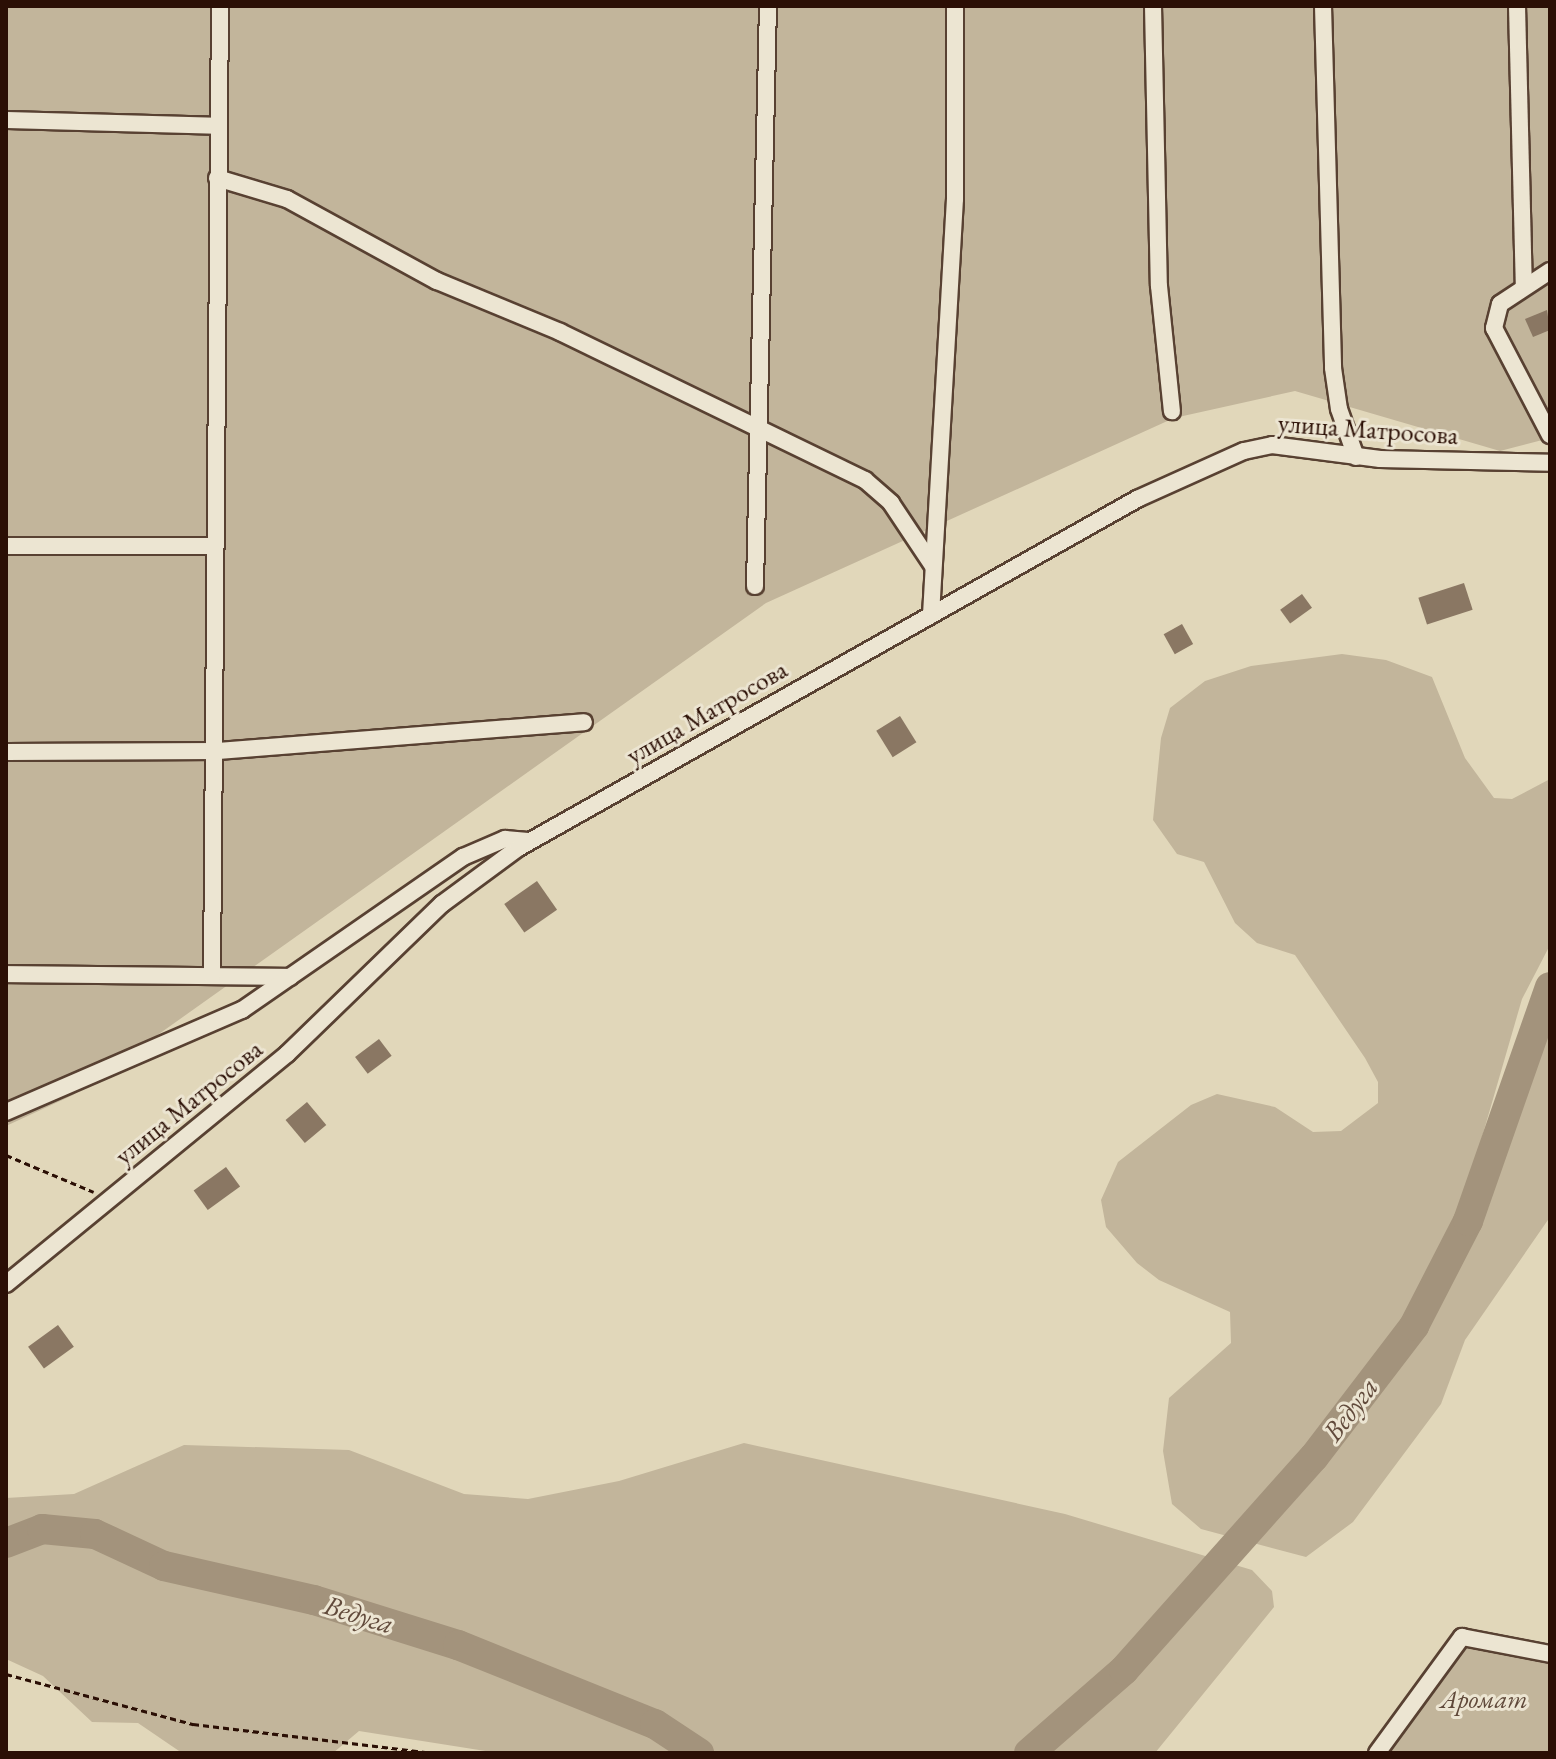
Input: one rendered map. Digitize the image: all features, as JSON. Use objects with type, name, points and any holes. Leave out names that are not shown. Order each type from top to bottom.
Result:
[{"type":"street","points":[[212,976],[220,6]]},
{"type":"street","points":[[755,586],[768,6]]},
{"type":"street","points":[[931,615],[955,199],[955,6]]},
{"type":"street","points":[[1153,6],[1159,286],[1172,411]]},
{"type":"street","points":[[1323,6],[1333,368],[1339,409],[1356,457]]},
{"type":"street","points":[[1517,6],[1524,286]]},
{"type":"street","points":[[6,120],[217,126]]},
{"type":"street","points":[[217,178],[287,199],[437,281],[560,332],[865,480],[909,525],[933,566]]},
{"type":"street","points":[[1550,271],[1500,304],[1494,328],[1550,435]]},
{"type":"street","name":"улица Матросова","points":[[6,1284],[287,1054],[442,904],[528,841],[1137,499],[1244,451],[1272,445],[1356,457],[1550,463]]},
{"type":"street","points":[[6,546],[214,546]]},
{"type":"street","points":[[6,752],[212,751],[584,722]]},
{"type":"street","points":[[6,1112],[242,1010],[463,857],[505,839],[528,841]]},
{"type":"street","points":[[6,974],[290,977]]},
{"type":"street","points":[[1377,1753],[1462,1637],[1550,1654]]},
{"type":"path","points":[[6,1155],[77,1190],[122,1189]]},
{"type":"path","points":[[6,1674],[193,1724],[431,1753]]},
{"type":"green space","points":[[6,6],[1550,6],[1550,438],[1500,451],[1295,391],[1174,418],[766,603],[73,1095],[6,1126]]},
{"type":"green space","points":[[1342,654],[1386,660],[1432,677],[1465,758],[1494,798],[1512,799],[1550,779],[1550,945],[1522,999],[1462,1206],[1477,1218],[1488,1208],[1550,1013],[1550,1217],[1465,1340],[1441,1404],[1353,1522],[1306,1557],[1201,1529],[1172,1504],[1163,1451],[1169,1398],[1231,1343],[1230,1312],[1159,1280],[1137,1263],[1106,1227],[1101,1200],[1118,1162],[1191,1105],[1217,1094],[1275,1107],[1313,1132],[1341,1131],[1378,1103],[1378,1082],[1365,1058],[1295,955],[1257,943],[1235,923],[1204,862],[1177,854],[1153,820],[1161,738],[1170,708],[1205,681],[1251,666]]},
{"type":"green space","points":[[744,1443],[1065,1514],[1252,1570],[1272,1591],[1274,1607],[1155,1753],[498,1753],[359,1731],[333,1753],[182,1753],[138,1723],[92,1722],[43,1676],[6,1659],[6,1498],[74,1494],[184,1445],[349,1450],[464,1494],[528,1499],[619,1481]]},
{"type":"green space","name":"Аромат","points":[[1459,1639],[1550,1658],[1550,1753],[1385,1753]]},
{"type":"building","points":[[1547,310],[1550,330],[1533,337],[1525,319]]},
{"type":"building","points":[[1464,583],[1473,610],[1427,624],[1418,598]]},
{"type":"building","points":[[1302,594],[1312,608],[1290,624],[1280,610]]},
{"type":"building","points":[[1182,624],[1193,644],[1175,654],[1164,634]]},
{"type":"building","points":[[900,716],[916,742],[893,757],[876,731]]},
{"type":"building","points":[[537,881],[557,910],[524,933],[504,904]]},
{"type":"building","points":[[379,1039],[392,1056],[368,1074],[355,1057]]},
{"type":"building","points":[[307,1102],[326,1125],[305,1143],[286,1120]]},
{"type":"building","points":[[226,1167],[240,1186],[208,1210],[194,1191]]},
{"type":"building","points":[[58,1325],[74,1347],[44,1369],[28,1347]]},
{"type":"waterway","name":"Ведуга","points":[[1029,1753],[1124,1670],[1314,1457],[1414,1326],[1468,1221],[1550,987]]},
{"type":"waterway","name":"Ведуга","points":[[6,1543],[42,1529],[95,1534],[164,1566],[314,1600],[458,1645],[655,1724],[699,1753]]}]
